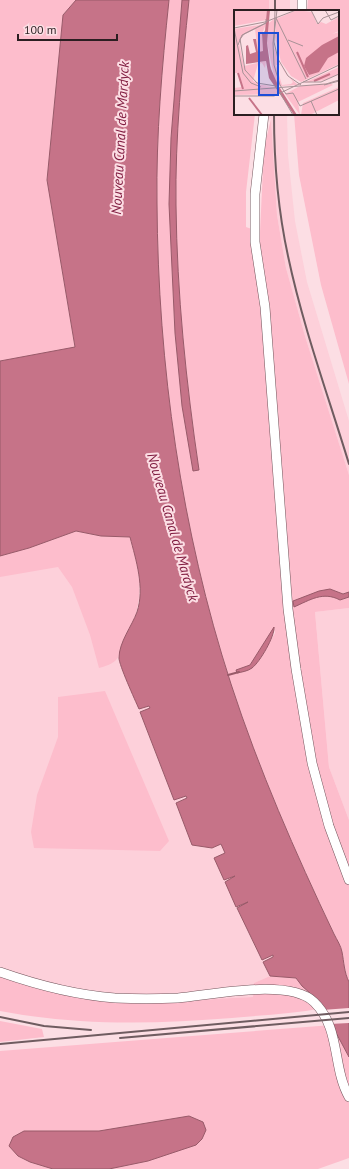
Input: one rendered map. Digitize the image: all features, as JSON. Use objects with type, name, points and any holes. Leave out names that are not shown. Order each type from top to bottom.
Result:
[{"type":"street","points":[[264,115],[255,194],[255,236],[265,307],[288,609],[310,757],[334,839],[349,880]]},
{"type":"street","points":[[0,972],[58,990],[108,997],[160,999],[239,991],[292,991],[304,995],[314,1002],[332,1032],[337,1050],[339,1074],[349,1097]]},
{"type":"shaded area","points":[[0,0],[76,0],[63,15],[47,180],[75,348],[0,361]]},
{"type":"shaded area","points":[[169,0],[182,0],[171,138],[169,204],[175,333],[182,406],[194,471],[199,470],[190,404],[180,305],[176,205],[178,128],[189,0],[269,0],[269,10],[234,10],[234,115],[255,115],[246,192],[246,227],[260,232],[264,148],[271,119],[277,215],[286,268],[305,336],[349,475],[349,592],[343,594],[330,589],[315,598],[331,595],[340,600],[349,597],[349,608],[315,612],[329,767],[349,820],[349,982],[345,971],[341,948],[305,872],[253,748],[231,684],[198,567],[176,447],[162,325],[158,264],[157,203],[157,152]],"holes":[[[274,628],[275,633],[259,660],[237,673],[236,670],[250,665]]]},
{"type":"shaded area","points":[[269,0],[290,0],[290,10],[269,10]]},
{"type":"shaded area","points":[[308,0],[349,0],[349,384],[321,285],[299,175],[294,115],[339,115],[339,10],[307,10]]},
{"type":"shaded area","points":[[261,115],[287,115],[288,155],[295,221],[307,282],[349,421],[349,475],[305,336],[286,268],[277,215],[271,119]]},
{"type":"shaded area","points":[[76,531],[101,536],[130,537],[137,564],[139,601],[136,614],[126,635],[118,658],[106,666],[99,668],[90,635],[72,587],[58,567],[0,577],[0,556],[29,548]]},
{"type":"shaded area","points":[[130,537],[139,709],[149,706],[150,708],[140,713],[174,800],[186,796],[187,798],[176,803],[221,844],[225,853],[215,858],[235,875],[236,907],[248,901],[248,903],[237,908],[262,960],[272,955],[273,957],[263,962],[270,976],[254,983],[253,997],[151,1004],[97,1001],[33,987],[0,975],[0,556]]},
{"type":"shaded area","points":[[349,608],[349,820],[329,767],[315,612]]},
{"type":"shaded area","points":[[105,691],[169,841],[160,851],[34,848],[31,832],[37,795],[58,737],[58,697]]},
{"type":"shaded area","points":[[0,975],[56,993],[75,997],[133,1003],[253,997],[254,983],[270,976],[296,978],[315,997],[323,1008],[300,1012],[174,1022],[116,1022],[58,1019],[0,1011]]},
{"type":"shaded area","points":[[0,1021],[42,1029],[44,1037],[0,1042]]},
{"type":"shaded area","points":[[332,1025],[349,1057],[349,1158],[318,1169],[0,1169],[0,1051]]},
{"type":"water","name":"Nouveau Canal de Mardyck","points":[[76,0],[169,0],[157,152],[158,264],[168,386],[186,507],[198,567],[214,626],[231,684],[253,748],[305,872],[340,945],[345,971],[349,982],[349,1057],[319,1001],[302,986],[296,978],[270,976],[263,962],[273,957],[273,955],[262,960],[237,908],[248,902],[236,907],[225,882],[235,876],[224,880],[214,858],[225,853],[221,844],[212,848],[192,845],[176,803],[187,798],[186,796],[174,800],[140,712],[150,708],[149,706],[139,709],[119,658],[123,640],[137,612],[140,593],[139,574],[130,537],[101,536],[76,531],[29,548],[0,556],[0,361],[75,347],[47,180],[63,15]]},
{"type":"water","points":[[182,0],[189,0],[178,128],[176,205],[180,305],[190,404],[199,470],[193,471],[182,406],[175,333],[169,204],[171,138]]},
{"type":"water","points":[[330,589],[343,594],[349,592],[349,597],[340,600],[334,597],[322,596],[311,599],[294,607],[293,601],[319,591]]},
{"type":"water","points":[[274,627],[270,642],[255,665],[250,669],[237,673],[236,670],[250,665]]},
{"type":"water","points":[[189,1116],[203,1122],[206,1130],[202,1139],[196,1145],[148,1161],[109,1169],[53,1169],[30,1162],[18,1156],[9,1146],[13,1137],[24,1131],[99,1131]]},
{"type":"pier","points":[[349,1008],[349,1023],[330,1024],[322,1010]]},
{"type":"waterway","points":[[228,675],[239,672]]},
{"type":"railway","points":[[275,0],[275,10]]},
{"type":"railway","points":[[274,115],[277,186],[288,256],[308,335],[349,464]]},
{"type":"railway","points":[[0,1044],[349,1012]]},
{"type":"railway","points":[[0,1017],[44,1026],[91,1030]]},
{"type":"railway","points":[[120,1038],[349,1018]]}]
